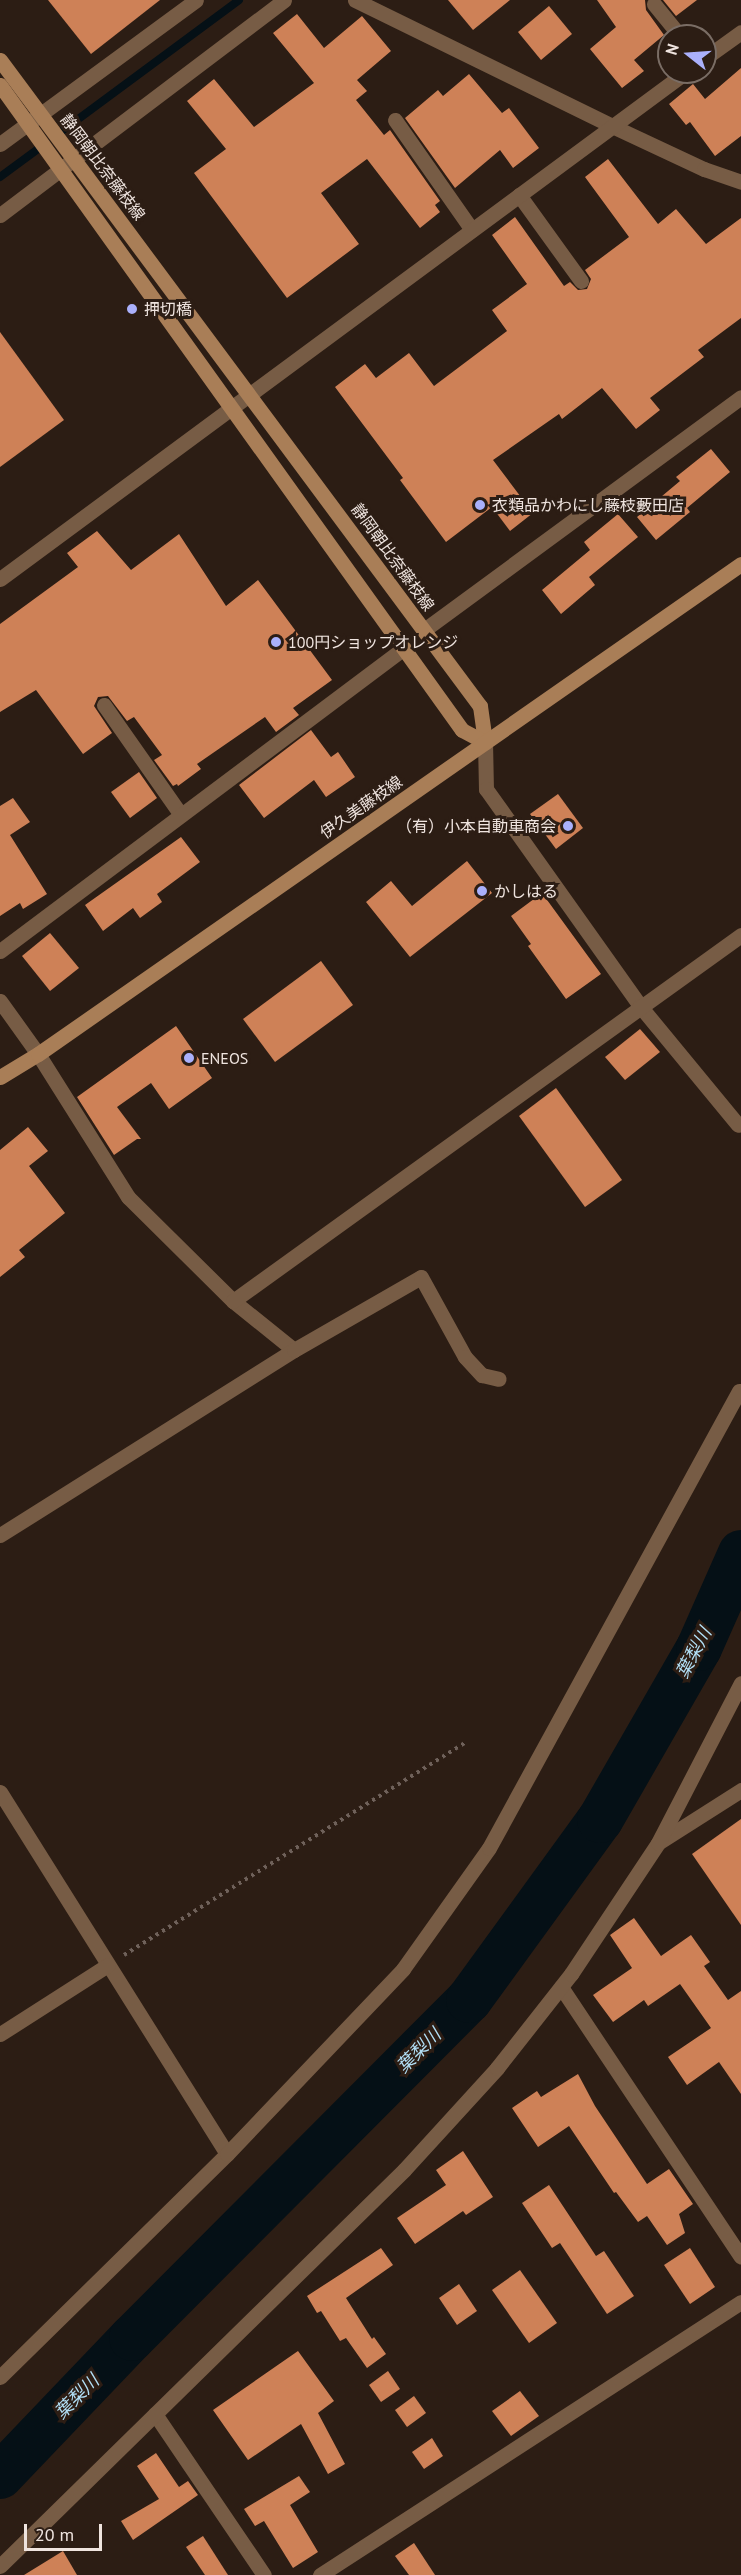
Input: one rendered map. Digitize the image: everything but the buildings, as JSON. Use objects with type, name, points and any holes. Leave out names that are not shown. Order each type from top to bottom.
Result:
[{"type":"main road","name":"静岡朝比奈藤枝線","points":[[0,60],[62,168],[462,730],[485,742]]},
{"type":"main road","name":"静岡朝比奈藤枝線","points":[[0,85],[75,159],[250,394],[480,706],[485,742]]},
{"type":"main road","name":"伊久美藤枝線","points":[[0,1077],[38,1054],[741,564]]},
{"type":"street","points":[[0,144],[196,0]]},
{"type":"street","points":[[0,215],[284,0]]},
{"type":"street","points":[[355,0],[612,126],[704,169],[741,182]]},
{"type":"street","points":[[654,4],[670,24]]},
{"type":"street","points":[[717,49],[741,32]]},
{"type":"street","points":[[0,579],[670,84]]},
{"type":"street","points":[[395,120],[472,230]]},
{"type":"street","points":[[519,195],[581,281]]},
{"type":"street","points":[[424,630],[741,398]]},
{"type":"street","points":[[0,951],[404,648]]},
{"type":"street","points":[[104,705],[181,815]]},
{"type":"street","points":[[485,742],[486,789],[640,1006],[738,1125]]},
{"type":"street","points":[[232,1301],[741,935]]},
{"type":"street","points":[[0,1001],[38,1054],[128,1197],[232,1301],[294,1350]]},
{"type":"street","points":[[0,1535],[294,1350],[421,1277],[465,1357],[482,1375],[499,1379]]},
{"type":"street","points":[[0,2377],[227,2154],[403,1969],[489,1848],[739,1391]]},
{"type":"street","points":[[0,2566],[404,2170],[497,2068],[561,1986],[658,1843],[741,1683]]},
{"type":"street","points":[[658,1843],[741,1790]]},
{"type":"street","points":[[0,1792],[227,2154]]},
{"type":"street","points":[[0,2034],[108,1965]]},
{"type":"street","points":[[561,1986],[741,2257]]},
{"type":"street","points":[[320,2575],[741,2302]]},
{"type":"street","points":[[155,2414],[264,2575]]},
{"type":"path","points":[[108,1965],[464,1743]]},
{"type":"waterway","points":[[54,137],[239,0]]},
{"type":"waterway","points":[[0,177],[45,144]]},
{"type":"waterway","name":"葉梨川","points":[[0,2476],[132,2338],[469,2000],[600,1820],[699,1648],[741,1553]]},
{"type":"place","name":"押切橋","points":[[132,309]]},
{"type":"place","name":"衣類品かわにし藤枝藪田店","points":[[480,505]]},
{"type":"place","name":"100円ショップオレンジ","points":[[276,642]]},
{"type":"place","name":"（有）小本自動車商会","points":[[568,826]]},
{"type":"place","name":"かしはる","points":[[482,891]]},
{"type":"place","name":"ENEOS","points":[[189,1058]]}]
